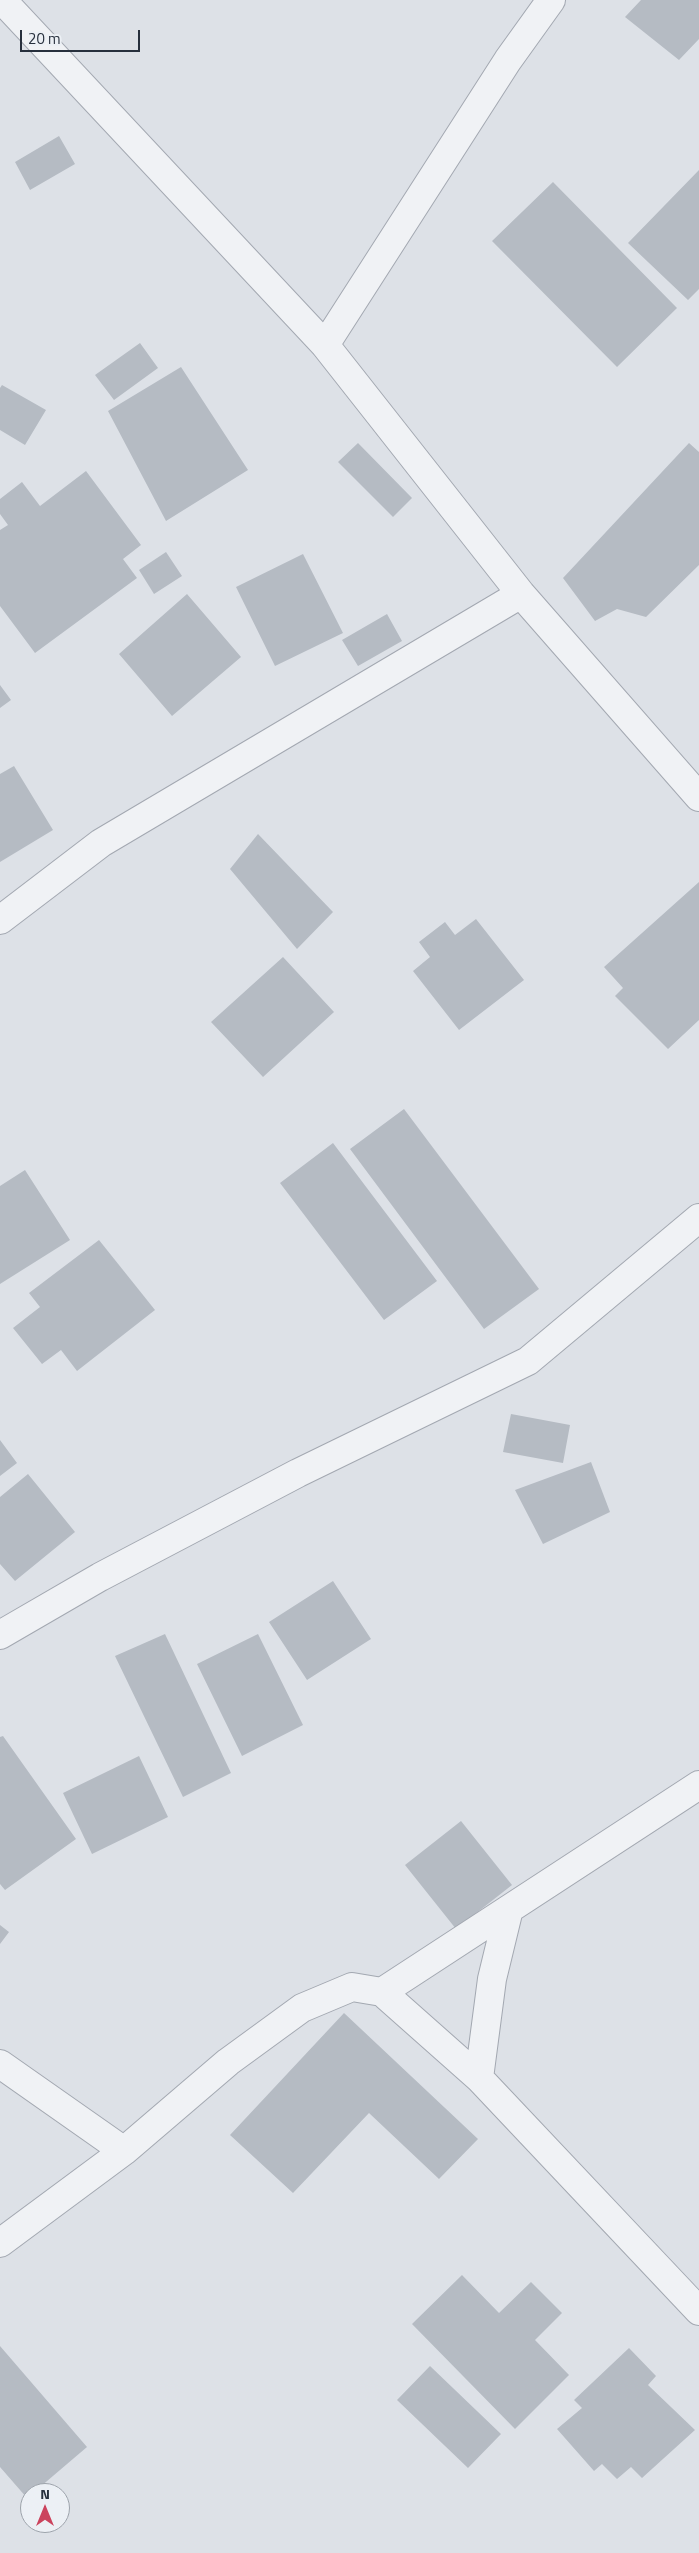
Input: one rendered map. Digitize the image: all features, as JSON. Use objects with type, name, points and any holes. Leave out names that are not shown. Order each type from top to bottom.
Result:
[{"type":"street","points":[[2,0],[325,344],[521,594],[699,797]]},
{"type":"street","points":[[325,344],[508,60],[551,0]]},
{"type":"street","points":[[0,920],[101,843],[521,594]]},
{"type":"street","points":[[0,1635],[100,1577],[290,1478],[528,1361],[699,1218]]},
{"type":"street","points":[[382,1992],[699,1785]]},
{"type":"street","points":[[479,2078],[492,1979],[509,1909]]},
{"type":"street","points":[[0,2243],[124,2151],[228,2062],[302,2008],[352,1987],[382,1992],[479,2078],[699,2311]]},
{"type":"street","points":[[0,2064],[124,2151]]},
{"type":"building","points":[[641,0],[699,0],[699,39],[679,60],[625,17]]},
{"type":"building","points":[[59,136],[75,164],[30,190],[15,162]]},
{"type":"building","points":[[699,170],[699,289],[688,300],[628,243]]},
{"type":"building","points":[[553,182],[677,308],[617,367],[492,241]]},
{"type":"building","points":[[140,343],[158,368],[114,400],[95,375]]},
{"type":"building","points":[[181,367],[248,470],[166,521],[108,411]]},
{"type":"building","points":[[2,385],[46,410],[25,445],[0,430],[0,388]]},
{"type":"building","points":[[358,443],[412,498],[393,517],[338,462]]},
{"type":"building","points":[[689,443],[699,452],[699,565],[646,617],[617,609],[595,621],[563,578]]},
{"type":"building","points":[[86,471],[141,545],[123,559],[137,578],[35,653],[0,606],[0,530],[8,525],[0,514],[0,499],[22,482],[40,506]]},
{"type":"building","points":[[166,552],[182,576],[154,594],[139,570]]},
{"type":"building","points":[[303,554],[343,633],[275,666],[236,587]]},
{"type":"building","points":[[187,594],[241,657],[172,716],[119,654]]},
{"type":"building","points":[[387,614],[402,641],[358,666],[342,640]]},
{"type":"building","points":[[0,685],[11,700],[0,708]]},
{"type":"building","points":[[14,766],[53,830],[0,862],[0,774]]},
{"type":"building","points":[[258,834],[333,912],[297,949],[230,869]]},
{"type":"building","points":[[699,882],[699,1020],[668,1049],[615,996],[623,988],[604,967]]},
{"type":"building","points":[[476,919],[524,980],[459,1030],[413,971],[430,957],[419,942],[445,922],[455,935]]},
{"type":"building","points":[[283,957],[334,1012],[263,1077],[211,1022]]},
{"type":"building","points":[[404,1109],[539,1289],[484,1329],[350,1149]]},
{"type":"building","points":[[333,1143],[437,1281],[384,1320],[280,1183]]},
{"type":"building","points":[[25,1170],[70,1240],[0,1284],[0,1186]]},
{"type":"building","points":[[99,1240],[155,1310],[77,1371],[61,1350],[42,1364],[13,1328],[40,1307],[29,1293]]},
{"type":"building","points":[[511,1414],[570,1425],[563,1463],[503,1452]]},
{"type":"building","points":[[0,1440],[17,1463],[0,1476]]},
{"type":"building","points":[[591,1462],[610,1512],[543,1544],[515,1490]]},
{"type":"building","points":[[28,1474],[75,1532],[15,1581],[0,1564],[0,1497]]},
{"type":"building","points":[[333,1581],[371,1639],[307,1680],[269,1622]]},
{"type":"building","points":[[165,1634],[231,1773],[183,1797],[115,1656]]},
{"type":"building","points":[[258,1634],[303,1725],[242,1756],[197,1664]]},
{"type":"building","points":[[3,1736],[76,1839],[5,1890],[0,1884],[0,1737]]},
{"type":"building","points":[[139,1756],[168,1817],[92,1854],[63,1793]]},
{"type":"building","points":[[461,1821],[512,1885],[456,1929],[405,1865]]},
{"type":"building","points":[[0,1925],[9,1932],[0,1944]]},
{"type":"building","points":[[344,2013],[478,2139],[439,2179],[369,2113],[293,2193],[230,2135]]},
{"type":"building","points":[[462,2275],[499,2313],[531,2282],[562,2313],[535,2340],[569,2375],[515,2429],[412,2324]]},
{"type":"building","points":[[0,2346],[87,2447],[45,2483],[20,2483],[20,2490],[0,2467]]},
{"type":"building","points":[[629,2348],[656,2376],[648,2385],[695,2430],[642,2478],[631,2467],[617,2479],[602,2464],[594,2471],[557,2429],[582,2408],[574,2400]]},
{"type":"building","points":[[430,2366],[501,2434],[468,2468],[397,2400]]}]
